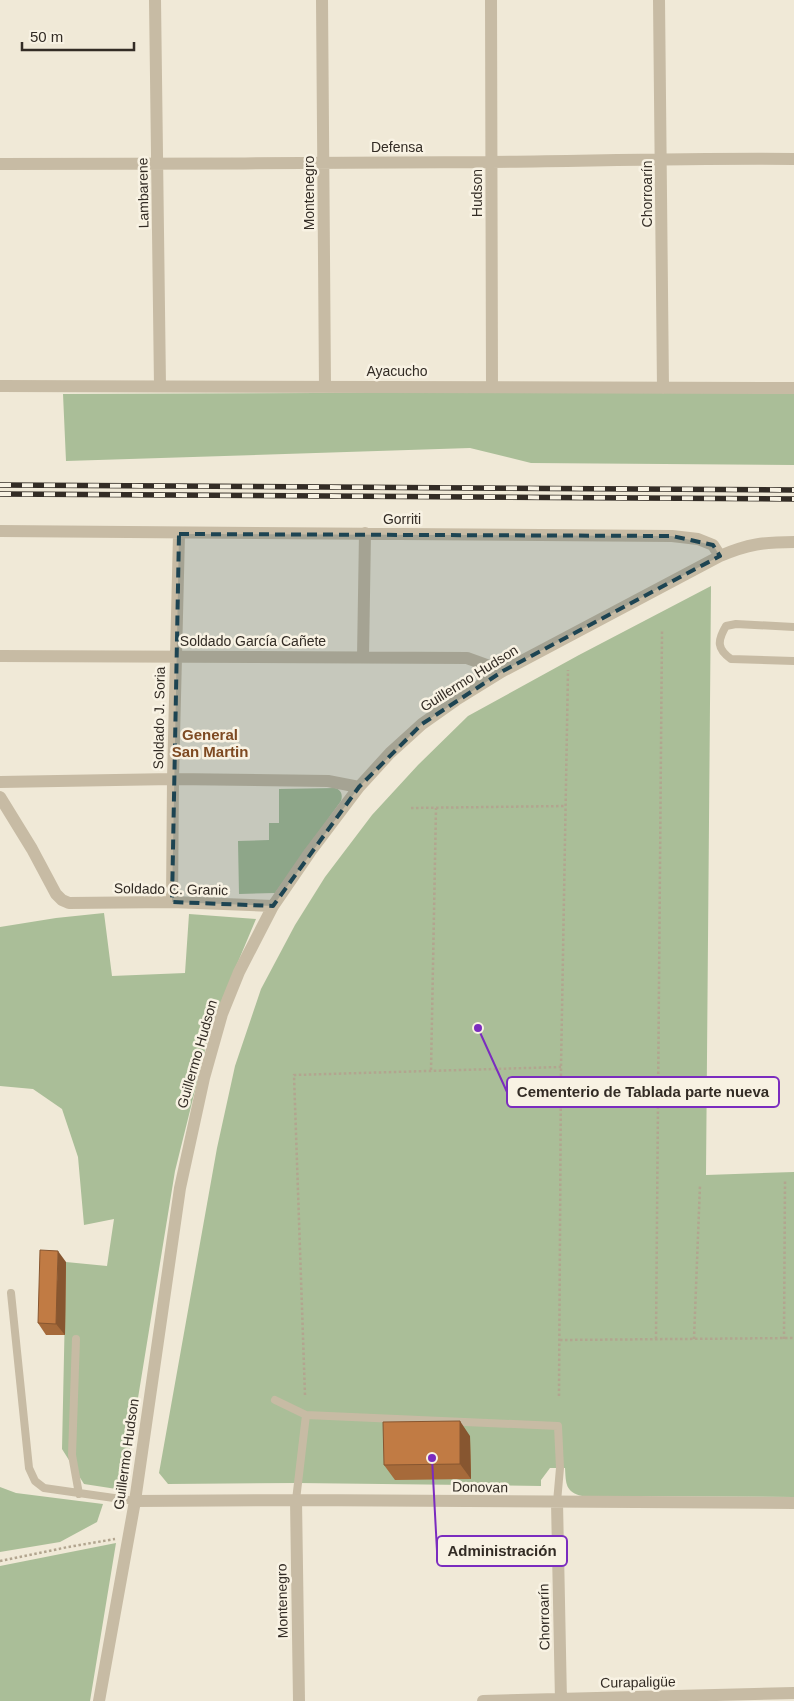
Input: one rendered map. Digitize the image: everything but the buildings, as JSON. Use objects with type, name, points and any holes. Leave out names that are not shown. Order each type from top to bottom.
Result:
[{"type":"street","name":"Lambarene","points":[[155,0],[160,386]]},
{"type":"street","name":"Montenegro","points":[[322,0],[325,386]]},
{"type":"street","name":"Hudson","points":[[491,0],[492,386]]},
{"type":"street","name":"Chorroarín","points":[[659,0],[663,388]]},
{"type":"street","name":"Defensa","points":[[0,164],[492,162],[662,158],[794,158]]},
{"type":"street","name":"Ayacucho","points":[[0,386],[794,388]]},
{"type":"street","name":"Gorriti","points":[[0,531],[179,534],[365,533],[672,536],[698,538],[713,545],[720,556]]},
{"type":"street","points":[[363,656],[365,533]]},
{"type":"street","name":"Soldado J. Soria","points":[[172,902],[179,534]]},
{"type":"street","points":[[720,556],[744,546],[774,542],[794,542]]},
{"type":"street","name":"Guillermo Hudson","points":[[99,1701],[135,1501],[180,1188],[202,1087],[222,1014],[239,972],[273,906],[310,852],[359,787],[390,753],[422,724],[503,671],[720,556]]},
{"type":"street","name":"Soldado García Cañete","points":[[0,656],[363,656],[467,658],[503,671]]},
{"type":"street","points":[[0,782],[173,779],[328,781],[359,787]]},
{"type":"street","name":"Soldado C. Granic","points":[[0,797],[32,849],[56,894],[62,900],[69,903],[172,902],[273,906]]},
{"type":"street","name":"Montenegro","points":[[296,1500],[299,1701]]},
{"type":"street","name":"Donovan","points":[[135,1501],[794,1503]]},
{"type":"street","name":"Chorroarín","points":[[557,1502],[561,1700]]},
{"type":"street","name":"Curapaligüe","points":[[483,1701],[794,1693]]},
{"type":"lane","points":[[794,627],[736,624],[726,626],[721,635],[720,647],[731,660],[794,661]]},
{"type":"lane","points":[[11,1293],[29,1468],[35,1481],[44,1488],[135,1501]]},
{"type":"lane","points":[[76,1339],[72,1455],[79,1494]]},
{"type":"lane","points":[[275,1400],[306,1415],[558,1426],[560,1468],[557,1502]]},
{"type":"lane","points":[[296,1500],[306,1415]]},
{"type":"path","points":[[656,1339],[662,631]]},
{"type":"path","points":[[559,1396],[561,1067],[568,670]]},
{"type":"path","points":[[411,808],[566,806]]},
{"type":"path","points":[[431,1070],[436,808]]},
{"type":"path","points":[[305,1395],[294,1075],[561,1067]]},
{"type":"path","points":[[784,1338],[785,1181]]},
{"type":"path","points":[[694,1339],[700,1185]]},
{"type":"path","points":[[560,1340],[794,1338]]},
{"type":"path","points":[[0,1561],[128,1536]]},
{"type":"highlighted area","points":[[179,534],[672,536],[713,545],[720,556],[503,671],[422,724],[359,787],[273,906],[172,902]]},
{"type":"green space","points":[[794,391],[794,465],[531,463],[470,448],[66,461],[63,394]]},
{"type":"green space","points":[[711,586],[706,1175],[794,1172],[794,1497],[582,1496],[569,1489],[566,1482],[565,1468],[550,1468],[541,1480],[541,1486],[298,1483],[168,1484],[159,1473],[217,1148],[235,1066],[261,989],[295,925],[325,877],[372,815],[418,765],[468,716]]},
{"type":"green space","points":[[335,788],[341,793],[341,801],[275,893],[239,894],[238,841],[269,840],[269,823],[279,823],[279,789]]},
{"type":"green space","points":[[104,913],[112,976],[185,973],[189,914],[256,919],[211,1026],[175,1171],[123,1490],[84,1484],[62,1449],[66,1262],[107,1266],[114,1219],[84,1225],[78,1157],[62,1109],[33,1089],[0,1086],[0,927]]},
{"type":"green space","points":[[0,1487],[16,1493],[103,1504],[97,1522],[60,1542],[0,1552]]},
{"type":"green space","points":[[116,1543],[90,1701],[0,1701],[0,1566]]},
{"type":"railway","points":[[0,485],[794,490]]},
{"type":"railway","points":[[0,494],[794,499]]},
{"type":"place","name":"Cementerio de Tablada parte nueva","points":[[478,1028]]},
{"type":"place","name":"Administración","points":[[432,1458]]},
{"type":"district","name":"General San Martin","points":[[210,742]]}]
